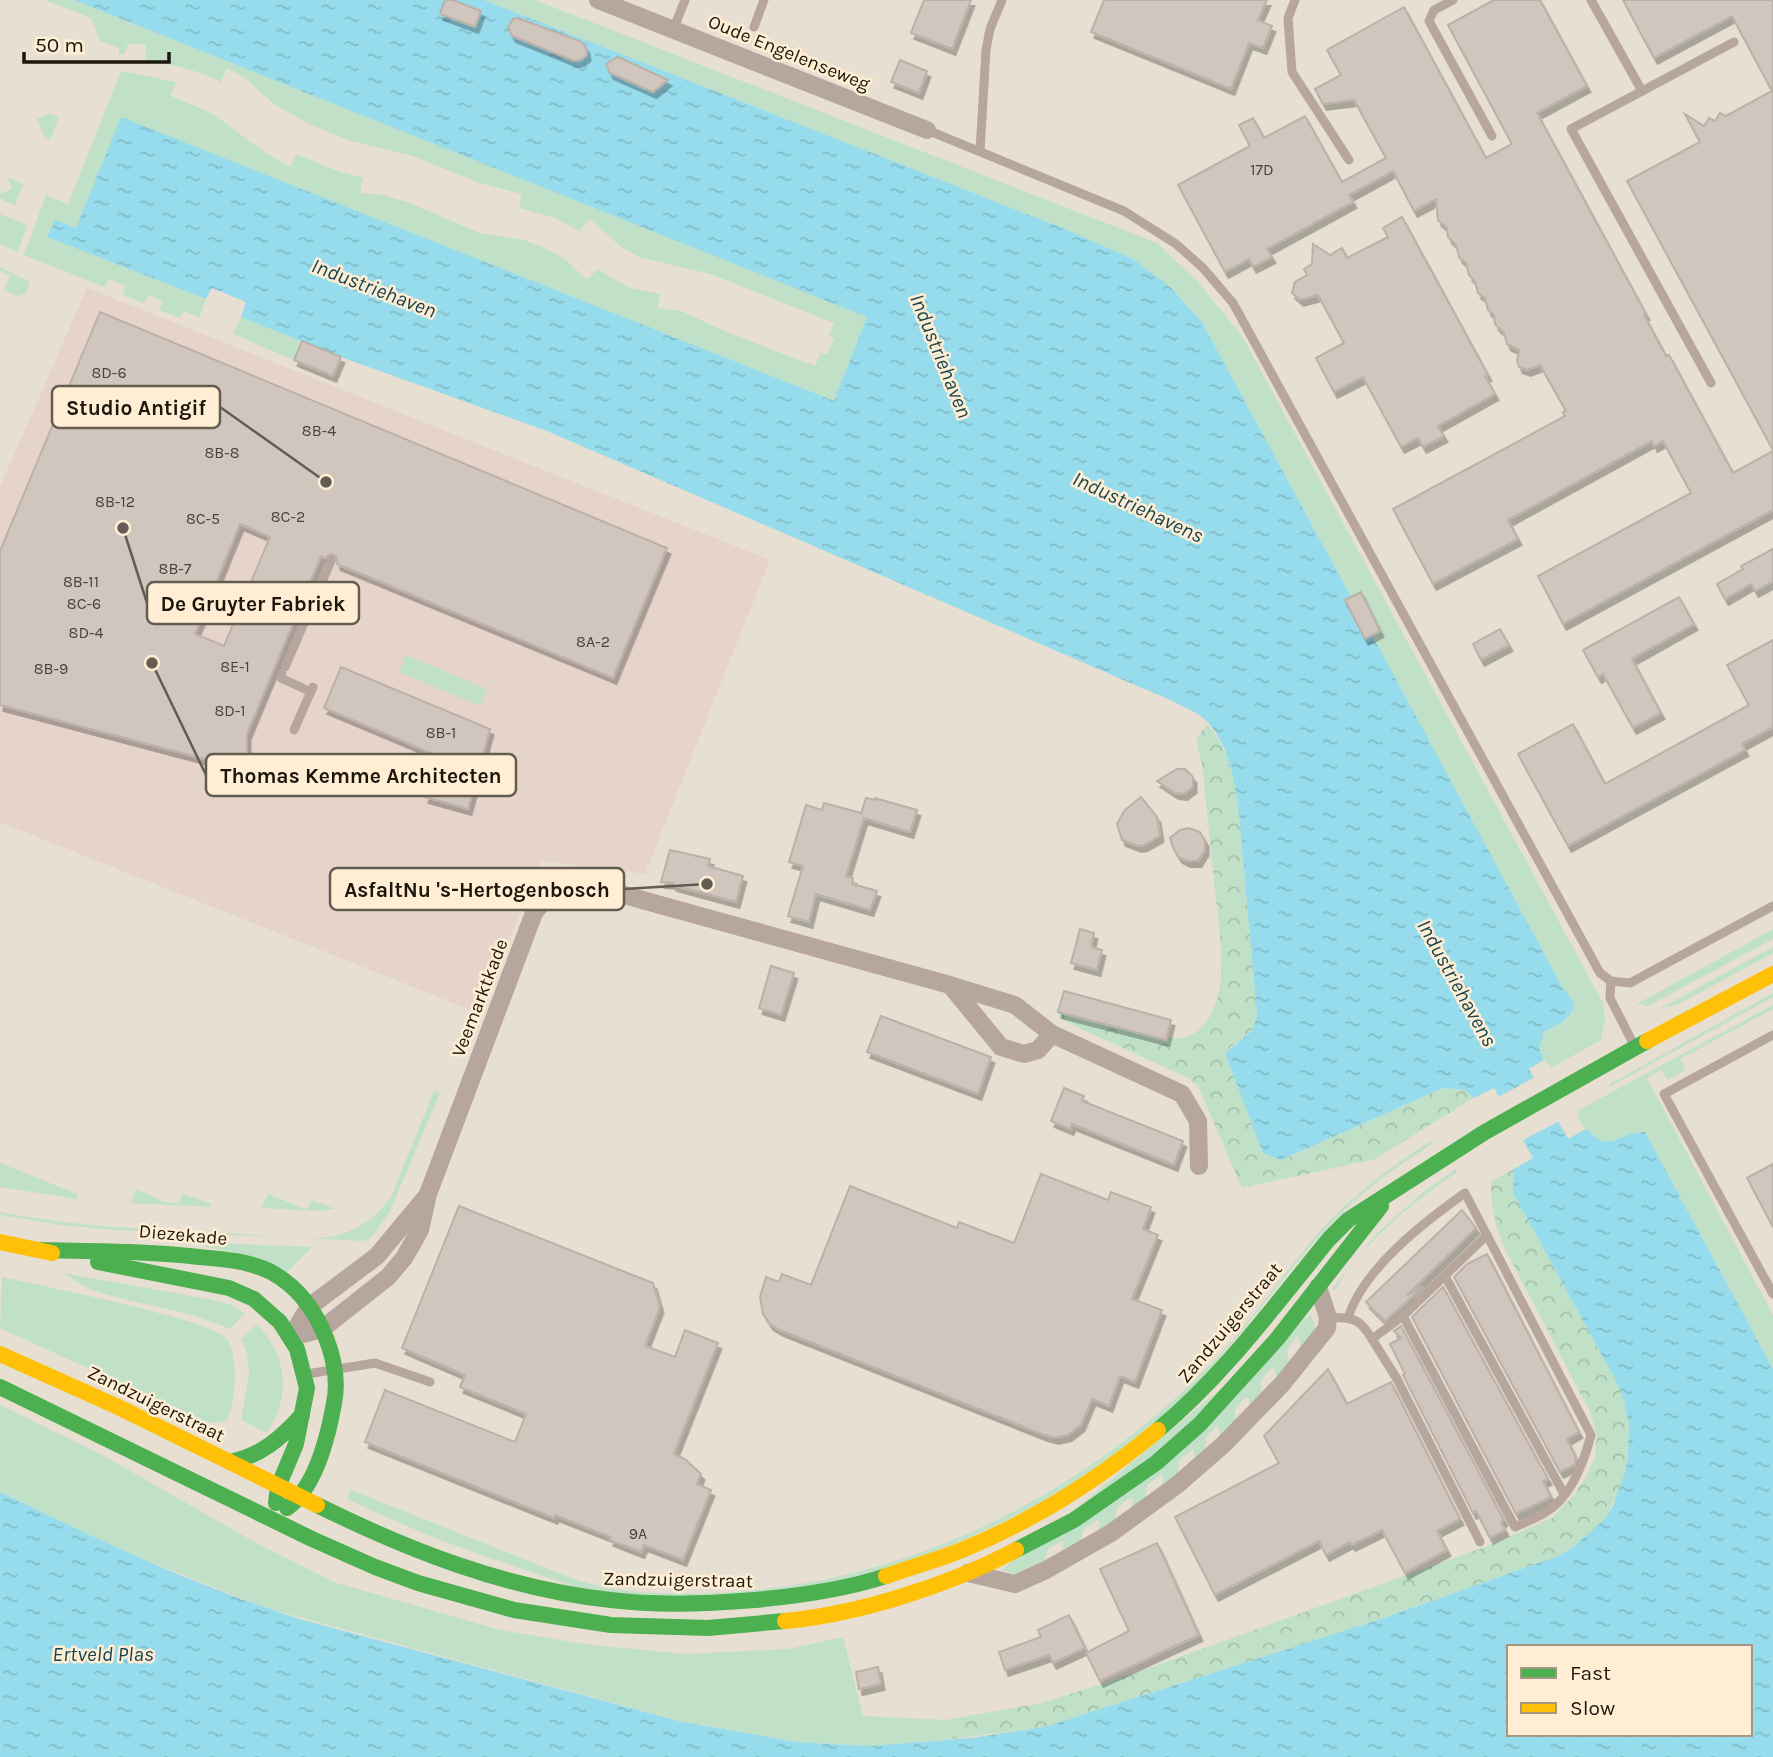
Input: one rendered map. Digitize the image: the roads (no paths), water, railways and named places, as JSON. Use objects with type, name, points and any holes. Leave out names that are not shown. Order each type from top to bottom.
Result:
[{"type":"main road","name":"Zandzuigerstraat","points":[[0,1354],[422,1554],[473,1572],[586,1599],[644,1604],[762,1602],[826,1593],[893,1576],[959,1552],[1018,1524],[1084,1487],[1142,1444],[1190,1402],[1241,1348],[1342,1226],[1433,1163],[1506,1120],[1773,974]]},
{"type":"main road","name":"Zandzuigerstraat","points":[[0,1387],[274,1521],[418,1583],[468,1598],[585,1623],[631,1628],[753,1627],[817,1618],[900,1598],[968,1573],[1028,1545],[1095,1507],[1156,1462],[1210,1415],[1259,1363],[1390,1194]]},
{"type":"main road","name":"Diezekade","points":[[0,1241],[229,1289],[254,1299],[267,1308],[291,1337]]},
{"type":"main road","name":"Diezekade","points":[[39,1250],[145,1252],[235,1260],[271,1272],[290,1284],[309,1307]]},
{"type":"main road","points":[[274,1521],[299,1497],[333,1416],[336,1395],[332,1353],[323,1329],[309,1307]]},
{"type":"main road","points":[[274,1521],[278,1487],[291,1457],[307,1388],[297,1349],[291,1337]]},
{"type":"main road","points":[[230,1462],[244,1460],[270,1447],[302,1415]]},
{"type":"street","name":"Oude Engelenseweg","points":[[597,0],[927,130]]},
{"type":"street","name":"Veemarktkade","points":[[291,1337],[323,1329],[388,1277],[404,1258],[420,1230],[428,1195],[534,913],[547,896],[576,884],[588,885],[1015,1005],[1052,1034],[1182,1094],[1198,1121],[1199,1166]]},
{"type":"street","points":[[950,985],[1001,1047],[1024,1054],[1038,1050],[1052,1034]]},
{"type":"street","name":"Veemarktkade","points":[[291,1337],[309,1307],[377,1256],[428,1195]]},
{"type":"street","points":[[968,1573],[1015,1584],[1046,1570],[1111,1533],[1177,1485],[1223,1445],[1283,1383],[1327,1328],[1328,1317],[1318,1287]]},
{"type":"lane","points":[[673,30],[685,0]]},
{"type":"lane","points":[[754,27],[764,0]]},
{"type":"lane","points":[[980,151],[986,50],[990,29],[1002,0]]},
{"type":"lane","points":[[1296,0],[1288,18],[1292,72],[1349,160]]},
{"type":"lane","points":[[1453,0],[1434,10],[1429,21],[1492,136]]},
{"type":"lane","points":[[1591,0],[1642,91]]},
{"type":"lane","points":[[1711,383],[1571,129],[1734,42]]},
{"type":"lane","points":[[927,130],[1124,211],[1176,244],[1203,268],[1233,303],[1600,973],[1611,981],[1630,983],[1773,906]]},
{"type":"lane","points":[[294,730],[312,689],[281,678],[331,561]]},
{"type":"lane","points":[[1611,981],[1610,998],[1636,1049]]},
{"type":"lane","points":[[1773,1035],[1664,1094],[1773,1294]]},
{"type":"lane","points":[[1348,1318],[1360,1289],[1384,1262],[1439,1212],[1465,1193],[1591,1435],[1585,1456],[1564,1494],[1547,1511],[1515,1527],[1403,1315]]},
{"type":"lane","points":[[1372,1339],[1403,1315],[1487,1235]]},
{"type":"lane","points":[[1444,1276],[1564,1494]]},
{"type":"lane","points":[[1328,1317],[1348,1318],[1363,1324],[1396,1379],[1480,1542]]},
{"type":"lane","points":[[305,1375],[375,1363],[430,1382]]},
{"type":"water","points":[[74,0],[484,0],[1060,227],[1133,259],[1169,286],[1202,322],[1351,597],[1345,601],[1364,638],[1372,635],[1562,987],[1574,1002],[1568,1017],[1544,1032],[1539,1048],[1544,1060],[1529,1069],[1568,1139],[1587,1129],[1602,1141],[1645,1132],[1773,1369],[1773,1757],[0,1757],[0,1492],[149,1562],[225,1593],[303,1620],[679,1721],[796,1742],[869,1746],[971,1738],[1044,1727],[1378,1620],[1558,1556],[1573,1547],[1604,1520],[1613,1506],[1628,1456],[1629,1424],[1623,1397],[1513,1193],[1514,1169],[1533,1158],[1494,1088],[1474,1098],[1465,1090],[1443,1088],[1281,1160],[1263,1153],[1225,1053],[1253,1030],[1257,1015],[1238,804],[1231,768],[1222,743],[1216,732],[1199,715],[1170,700],[547,431],[341,357],[241,317],[246,302],[212,288],[206,299],[47,237],[55,220],[76,228],[121,117],[834,401],[867,317]]},
{"type":"place","name":"Studio Antigif","points":[[326,482]]},
{"type":"place","name":"De Gruyter Fabriek","points":[[123,528]]},
{"type":"place","name":"Thomas Kemme Architecten","points":[[152,663]]},
{"type":"place","name":"AsfaltNu 's-Hertogenbosch","points":[[707,884]]},
{"type":"water label","name":"Industriehaven","points":[[374,288]]},
{"type":"water label","name":"Industriehaven","points":[[941,356]]},
{"type":"water label","name":"Industriehavens","points":[[1138,507]]},
{"type":"water label","name":"Industriehavens","points":[[1457,983]]},
{"type":"water label","name":"Ertveld Plas","points":[[103,1654]]}]
